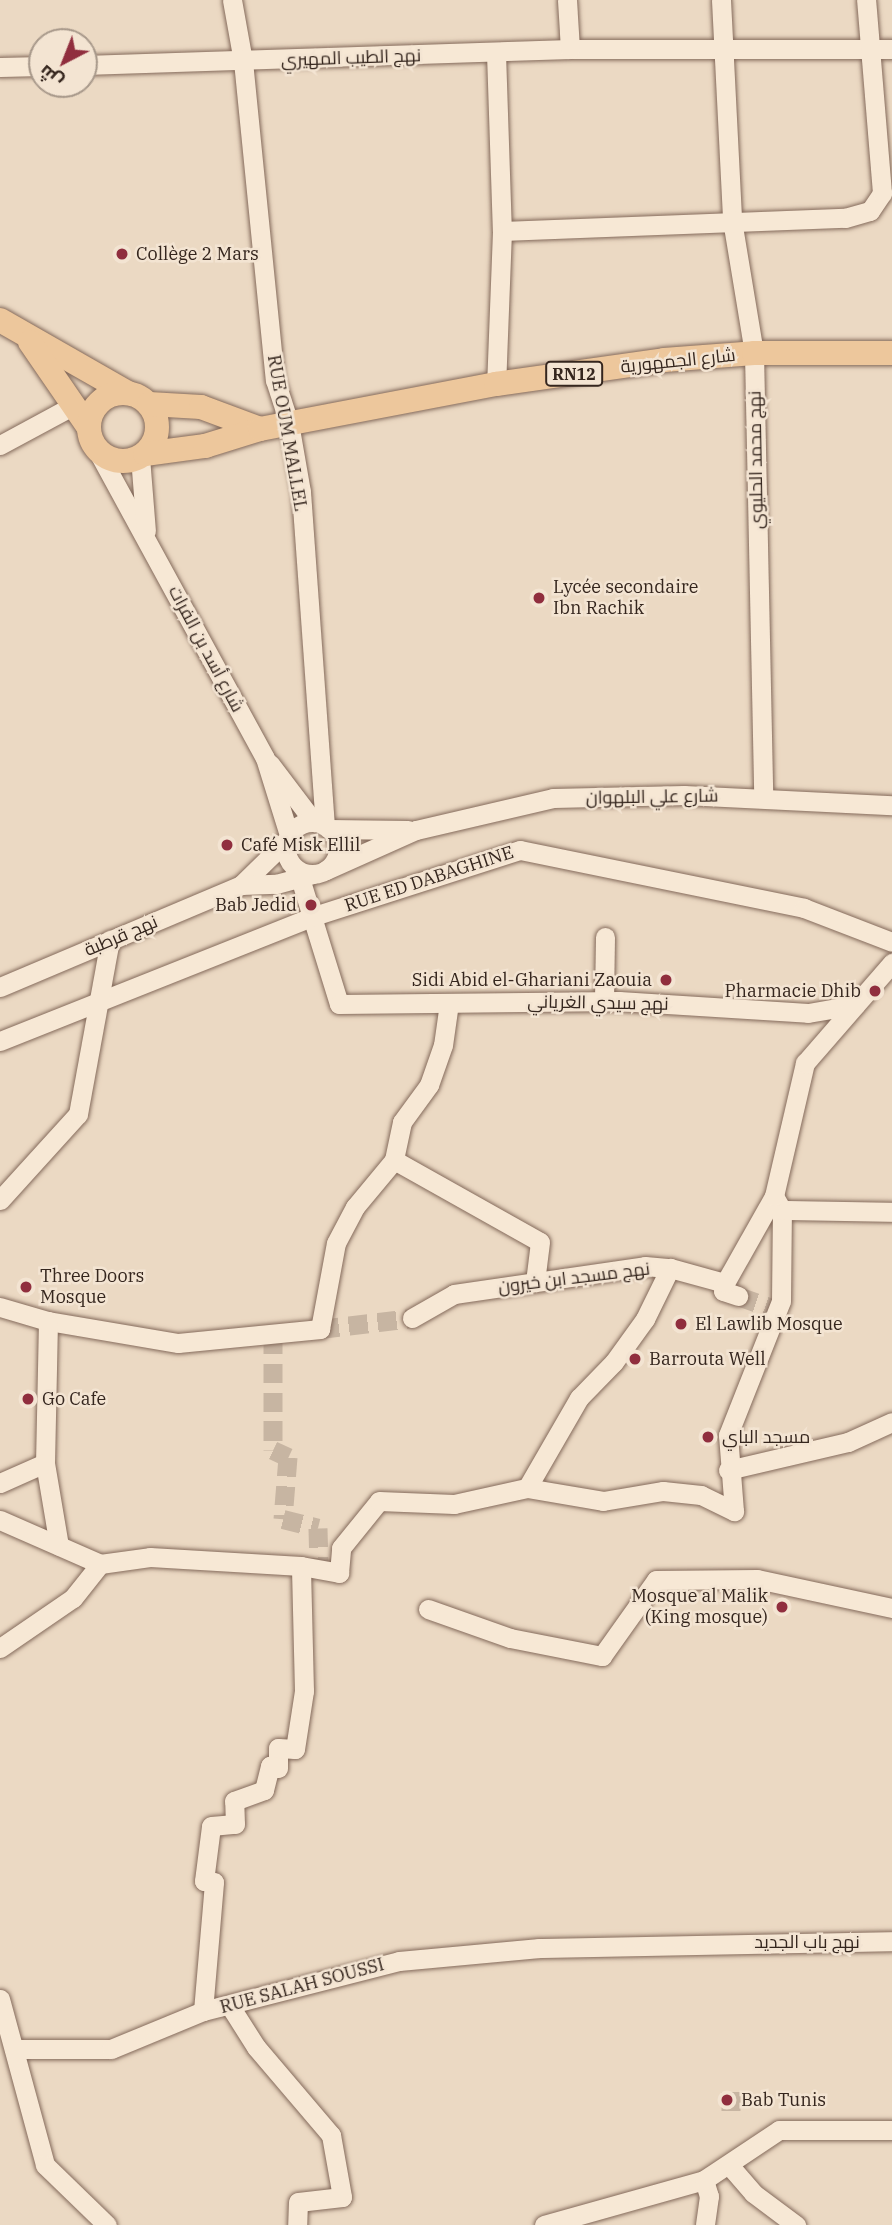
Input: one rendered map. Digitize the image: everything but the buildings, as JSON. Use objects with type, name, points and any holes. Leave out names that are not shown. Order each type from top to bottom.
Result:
[{"type":"main road","points":[[0,320],[139,399],[157,435],[143,455],[113,460],[93,439],[75,405],[25,336]]},
{"type":"main road","name":"شارع الجمهورية","points":[[143,455],[205,446],[260,429],[496,384],[664,360],[754,353],[892,352]]},
{"type":"main road","points":[[93,439],[100,401],[139,399],[201,407],[260,429]]},
{"type":"street","name":"RUE OUM MALLEL","points":[[232,0],[243,61],[275,380],[289,423],[301,492],[323,826]]},
{"type":"street","points":[[567,0],[570,49]]},
{"type":"street","name":"نهج محمد الحليوي","points":[[721,0],[720,48],[732,220],[754,353],[763,797]]},
{"type":"street","points":[[502,231],[732,220],[845,218],[877,204],[883,193],[866,0]]},
{"type":"street","name":"نهج الطيب المهيري","points":[[98,65],[570,49],[892,49]]},
{"type":"street","points":[[496,53],[502,231],[496,384]]},
{"type":"street","points":[[0,67],[28,66]]},
{"type":"street","points":[[0,445],[75,405]]},
{"type":"street","name":"شارع أسد بن الفرات","points":[[93,439],[265,758]]},
{"type":"street","points":[[143,455],[146,539]]},
{"type":"street","points":[[265,758],[323,826],[336,855],[314,874],[314,916]]},
{"type":"street","points":[[265,758],[288,838],[289,861],[296,869],[314,874]]},
{"type":"street","name":"شارع علي البلهوان","points":[[416,830],[553,798],[763,797],[892,805]]},
{"type":"street","points":[[241,885],[305,823],[416,830]]},
{"type":"street","points":[[241,885],[314,874],[416,830]]},
{"type":"street","name":"RUE ED DABAGHINE","points":[[0,1041],[314,916],[520,850],[804,908],[892,942]]},
{"type":"street","name":"نهج قرطبة","points":[[0,987],[241,885]]},
{"type":"street","name":"نهج سيدي الغرياني","points":[[314,916],[339,1004],[604,1001],[808,1013],[855,1005]]},
{"type":"street","points":[[604,1001],[605,937]]},
{"type":"street","points":[[0,1200],[78,1114],[110,940]]},
{"type":"street","points":[[0,1520],[100,1564],[150,1558],[301,1566],[339,1573],[341,1548],[379,1502],[454,1504],[527,1488],[603,1502],[663,1491],[701,1495],[734,1511],[728,1470],[728,1436],[781,1301],[778,1203],[805,1063],[892,963]]},
{"type":"street","points":[[0,1307],[48,1321],[178,1343],[320,1329],[336,1243],[355,1207],[394,1160],[402,1122],[429,1085],[443,1045],[449,1003]]},
{"type":"street","points":[[394,1160],[540,1242],[535,1282]]},
{"type":"street","points":[[778,1203],[892,1212]]},
{"type":"street","name":"نهج مسجد ابن خيرون","points":[[412,1318],[454,1294],[645,1266],[670,1268],[732,1290],[778,1203]]},
{"type":"street","points":[[527,1488],[579,1398],[614,1362],[645,1319],[670,1268]]},
{"type":"street","points":[[48,1321],[45,1464],[59,1546]]},
{"type":"street","points":[[728,1470],[848,1442],[892,1422]]},
{"type":"street","points":[[0,1483],[45,1464]]},
{"type":"street","points":[[0,1648],[73,1598],[100,1564]]},
{"type":"street","points":[[203,2011],[214,1882],[204,1881],[211,1826],[235,1824],[234,1801],[264,1790],[270,1766],[278,1768],[278,1748],[295,1749],[304,1691],[301,1566]]},
{"type":"street","points":[[428,1609],[510,1638],[602,1656],[656,1580],[757,1579],[892,1608]]},
{"type":"street","name":"نهج باب الجديد","points":[[723,1943],[892,1941]]},
{"type":"street","name":"RUE SALAH SOUSSI","points":[[14,2049],[111,2049],[203,2011],[230,2006],[326,1976],[399,1961],[540,1948],[723,1943]]},
{"type":"street","points":[[0,1999],[45,2165],[107,2225]]},
{"type":"street","points":[[230,2006],[256,2047],[331,2135],[342,2197],[299,2202],[296,2225]]},
{"type":"street","points":[[594,2225],[667,2206],[706,2184],[779,2130],[892,2130]]},
{"type":"street","points":[[727,2167],[753,2193],[796,2225]]},
{"type":"street","points":[[544,2225],[706,2184]]},
{"type":"street","points":[[705,2225],[706,2184]]},
{"type":"tunnel","points":[[738,1296],[778,1310]]},
{"type":"tunnel","points":[[320,1329],[412,1318]]},
{"type":"tunnel","points":[[273,1334],[273,1450],[288,1457],[283,1519],[318,1528],[319,1569]]},
{"type":"tunnel","points":[[731,2090],[731,2111]]},
{"type":"place","name":"Collège 2 Mars","points":[[122,254]]},
{"type":"place","name":"Lycée secondaire Ibn Rachik","points":[[539,598]]},
{"type":"place","name":"Café Misk Ellil","points":[[227,845]]},
{"type":"place","name":"Bab Jedid","points":[[311,905]]},
{"type":"place","name":"Sidi Abid el-Ghariani Zaouia","points":[[666,980]]},
{"type":"place","name":"Pharmacie Dhib","points":[[875,991]]},
{"type":"place","name":"Three Doors Mosque","points":[[26,1287]]},
{"type":"place","name":"El Lawlib Mosque","points":[[681,1324]]},
{"type":"place","name":"Barrouta Well","points":[[635,1359]]},
{"type":"place","name":"Go Cafe","points":[[28,1399]]},
{"type":"place","name":"مسجد الباي","points":[[708,1437]]},
{"type":"place","name":"Mosque al Malik (King mosque)","points":[[782,1607]]},
{"type":"place","name":"Bab Tunis","points":[[727,2100]]}]
